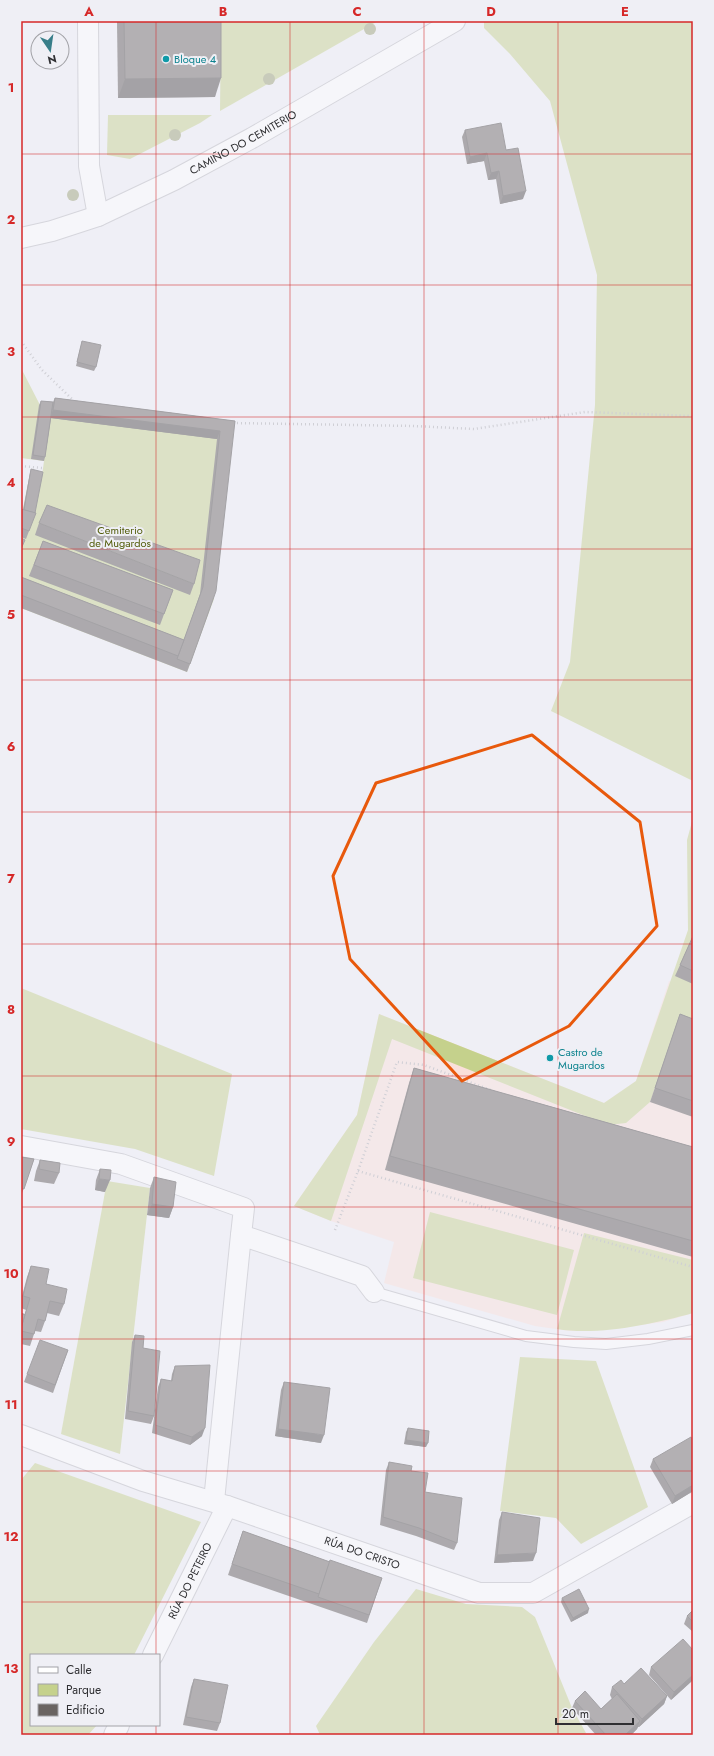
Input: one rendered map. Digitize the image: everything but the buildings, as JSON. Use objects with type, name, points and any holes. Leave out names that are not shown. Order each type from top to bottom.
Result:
[{"type":"street","points":[[88,21],[89,166],[98,216]]},
{"type":"street","name":"CAMIÑO DO CEMITERIO","points":[[21,238],[52,231],[98,216],[174,180],[245,142],[454,21]]},
{"type":"street","points":[[21,1146],[121,1164],[244,1208],[220,1504]]},
{"type":"street","points":[[241,1235],[362,1276],[374,1292]]},
{"type":"street","name":"RÚA DO CRISTO","points":[[21,1435],[143,1481],[220,1504],[472,1591],[487,1593],[532,1593],[693,1503]]},
{"type":"street","name":"RÚA DO PETEIRO","points":[[153,1654],[220,1504]]},
{"type":"street","points":[[114,1735],[118,1726]]},
{"type":"lane","points":[[374,1292],[526,1336],[574,1342],[606,1344],[648,1339],[693,1330]]},
{"type":"path","points":[[21,341],[42,370],[79,405]]},
{"type":"path","points":[[227,423],[414,426],[474,429],[585,412],[693,416]]},
{"type":"path","points":[[21,466],[42,468]]},
{"type":"path","points":[[335,1230],[397,1062],[424,1064],[497,1092]]},
{"type":"path","points":[[358,1171],[693,1267]]},
{"type":"highlighted area","points":[[532,735],[640,822],[657,926],[569,1026],[462,1081],[350,959],[333,876],[376,783]]},
{"type":"shaded area","points":[[669,981],[693,991],[693,1313],[663,1322],[609,1329],[570,1331],[535,1326],[384,1283],[394,1242],[331,1221],[294,1206],[357,1115],[379,1014],[604,1103],[636,1081]]},
{"type":"green space","points":[[221,21],[378,21],[220,111]]},
{"type":"green space","points":[[484,21],[693,21],[693,781],[551,711],[570,662],[595,405],[597,275],[550,101],[510,54],[484,28]]},
{"type":"green space","points":[[108,115],[212,115],[200,123],[130,159],[107,155]]},
{"type":"green space","name":"Cemiterio de Mugardos","points":[[21,368],[40,405],[219,427],[214,599],[187,672],[21,608],[21,518],[30,473],[42,476],[44,461],[21,458]]},
{"type":"green space","points":[[693,818],[693,1035],[675,1029],[650,1102],[626,1123],[608,1125],[392,1039],[331,1221],[294,1206],[357,1115],[379,1014],[604,1103],[636,1081],[688,930],[687,840]]},
{"type":"green space","points":[[21,988],[232,1074],[214,1176],[135,1149],[21,1129]]},
{"type":"green space","points":[[107,1181],[150,1188],[120,1454],[61,1434]]},
{"type":"green space","points":[[430,1212],[574,1250],[557,1315],[413,1278]]},
{"type":"green space","points":[[584,1233],[693,1260],[693,1313],[625,1328],[590,1331],[557,1329]]},
{"type":"green space","points":[[520,1357],[596,1361],[648,1507],[581,1544],[556,1518],[500,1511]]},
{"type":"green space","points":[[35,1463],[201,1522],[135,1654],[30,1654],[30,1726],[96,1726],[88,1735],[21,1735],[21,1480]]},
{"type":"green space","points":[[416,1589],[466,1604],[522,1607],[535,1617],[572,1708],[586,1733],[583,1735],[320,1735],[316,1726],[374,1642]]},
{"type":"place","name":"Bloque 4","points":[[166,59]]},
{"type":"place","name":"Castro de Mugardos","points":[[550,1058]]}]
